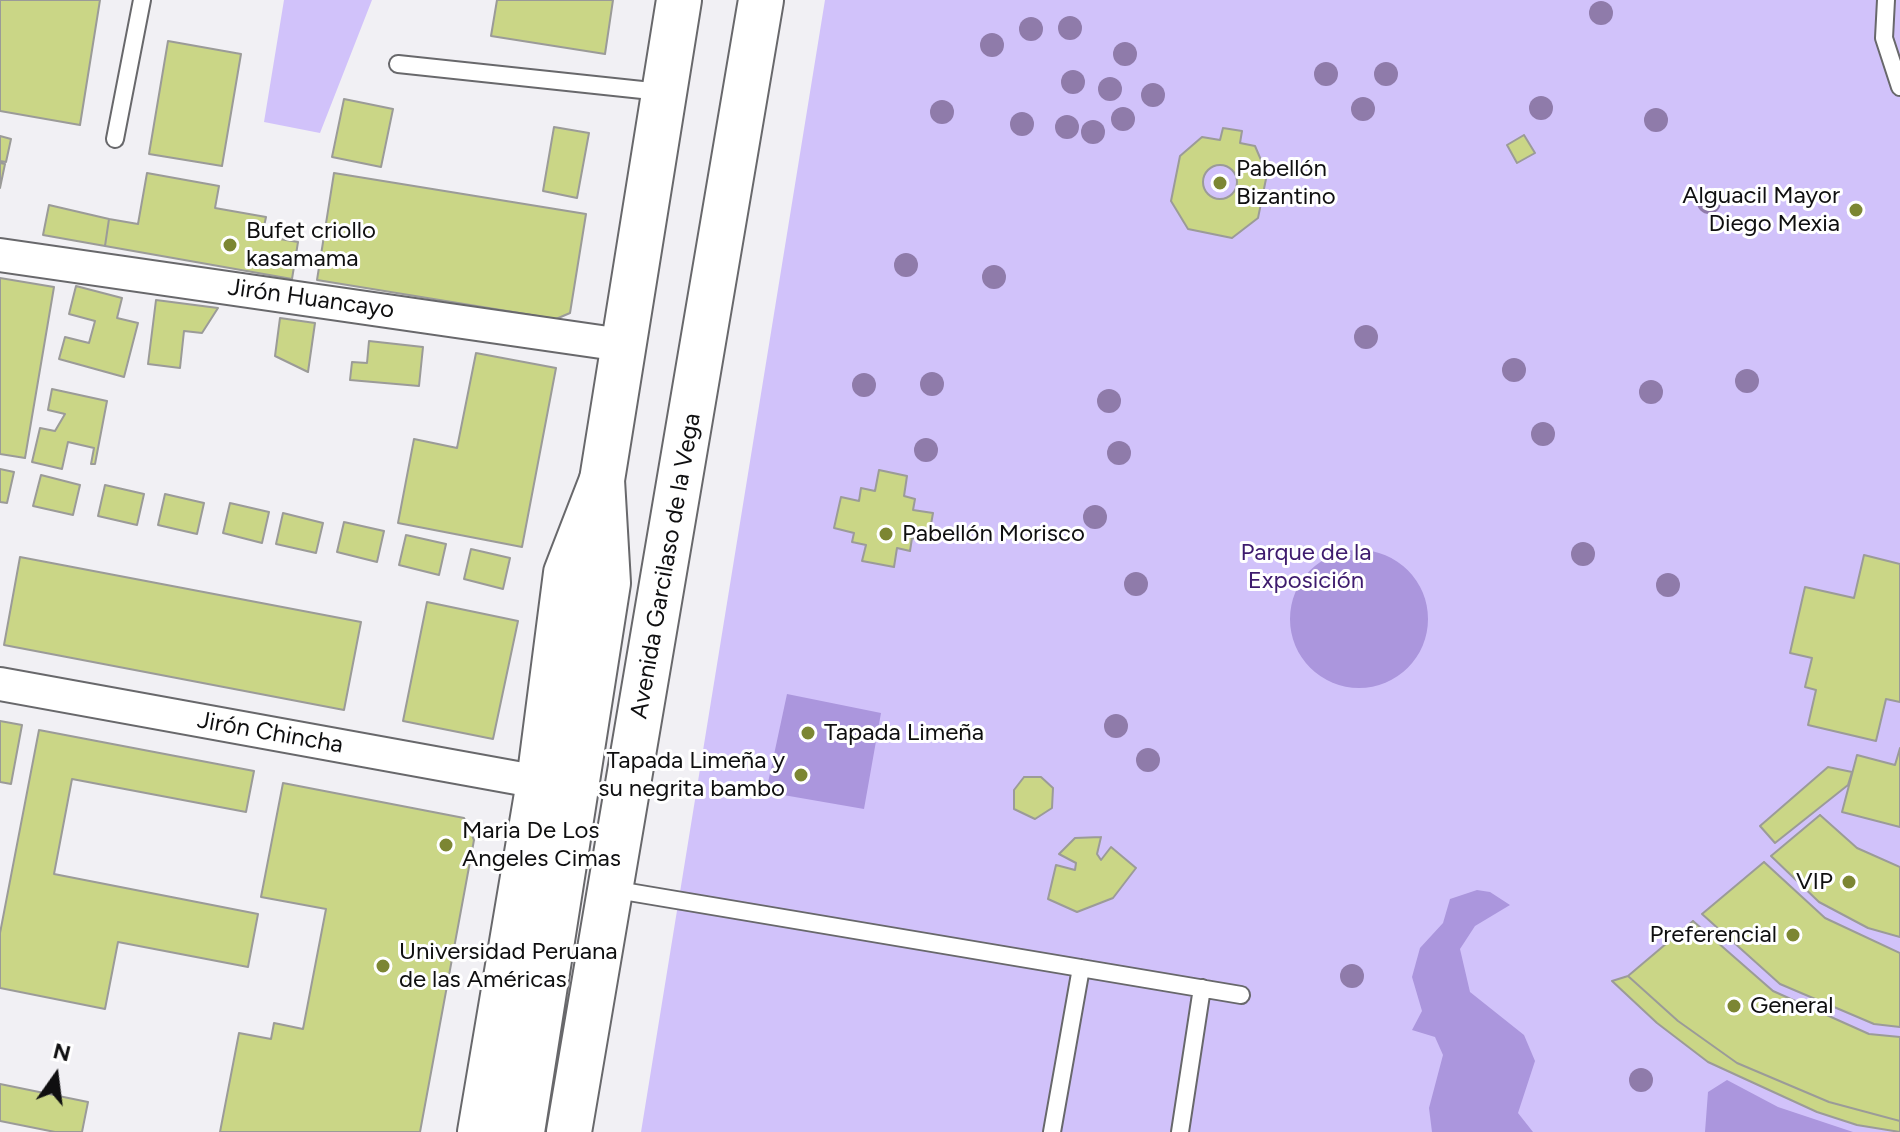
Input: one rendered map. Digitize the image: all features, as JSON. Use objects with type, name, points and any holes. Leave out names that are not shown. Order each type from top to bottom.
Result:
[{"type":"main road","points":[[522,1132],[608,583],[602,480],[679,0]]},
{"type":"main road","name":"Avenida Garcilaso de la Vega","points":[[569,1132],[761,0]]},
{"type":"main road","points":[[480,1132],[539,782],[566,573],[602,480]]},
{"type":"street","name":"Jirón Huancayo","points":[[0,255],[622,345]]},
{"type":"street","name":"Jirón Chincha","points":[[0,684],[539,782]]},
{"type":"lane","points":[[115,139],[142,0]]},
{"type":"lane","points":[[1886,0],[1884,38],[1900,87]]},
{"type":"lane","points":[[398,64],[662,92]]},
{"type":"lane","points":[[611,889],[1241,995]]},
{"type":"lane","points":[[1052,1132],[1081,968]]},
{"type":"lane","points":[[1180,1132],[1202,988]]},
{"type":"green space","points":[[284,0],[372,0],[320,133],[264,122]]},
{"type":"green space","name":"Parque de la Exposición","points":[[825,0],[1900,0],[1900,1132],[641,1132]]},
{"type":"shaded area","points":[[1359,550],[1385,555],[1408,570],[1423,593],[1428,619],[1423,645],[1408,668],[1385,683],[1359,688],[1333,683],[1310,668],[1295,645],[1290,619],[1295,593],[1310,570],[1333,555]]},
{"type":"shaded area","points":[[787,694],[881,713],[864,809],[766,792]]},
{"type":"shaded area","points":[[1477,890],[1490,892],[1510,905],[1475,926],[1460,949],[1470,992],[1524,1035],[1535,1061],[1518,1113],[1533,1132],[1432,1132],[1429,1108],[1443,1055],[1435,1037],[1412,1030],[1422,1011],[1412,977],[1420,948],[1443,923],[1450,899]]},
{"type":"shaded area","points":[[1727,1080],[1778,1107],[1853,1132],[1705,1132],[1708,1092]]},
{"type":"building","points":[[0,0],[100,0],[80,125],[0,111]]},
{"type":"building","points":[[497,0],[613,0],[605,54],[491,36]]},
{"type":"building","points":[[168,41],[241,54],[222,166],[149,154]]},
{"type":"building","points":[[344,99],[393,109],[381,167],[332,157]]},
{"type":"building","points":[[554,127],[589,133],[577,198],[543,191]]},
{"type":"building","points":[[1223,128],[1242,131],[1240,143],[1255,146],[1267,174],[1258,218],[1232,238],[1188,229],[1171,201],[1180,156],[1202,137],[1220,140]]},
{"type":"building","points":[[1524,135],[1535,153],[1517,163],[1507,145]]},
{"type":"building","points":[[0,136],[11,139],[6,162],[0,161]]},
{"type":"building","points":[[0,163],[5,164],[0,188]]},
{"type":"building","points":[[1220,165],[1232,170],[1237,182],[1232,194],[1220,199],[1208,194],[1203,182],[1208,170]]},
{"type":"building","points":[[147,173],[219,186],[215,208],[266,217],[262,236],[298,242],[292,279],[105,246],[109,219],[138,224]]},
{"type":"building","points":[[334,173],[586,214],[570,313],[556,319],[317,280]]},
{"type":"building","points":[[49,205],[109,219],[105,246],[43,235]]},
{"type":"building","points":[[0,278],[54,287],[25,458],[0,454]]},
{"type":"building","points":[[76,286],[122,298],[117,318],[138,323],[124,377],[59,359],[65,337],[89,343],[95,321],[69,314]]},
{"type":"building","points":[[156,300],[218,308],[202,333],[184,331],[180,368],[148,364]]},
{"type":"building","points":[[280,318],[315,323],[308,372],[275,356]]},
{"type":"building","points":[[369,341],[423,347],[419,386],[350,380],[352,362],[367,363]]},
{"type":"building","points":[[476,353],[556,368],[522,547],[398,523],[414,439],[457,448]]},
{"type":"building","points":[[52,389],[107,401],[95,464],[91,464],[94,448],[68,442],[62,469],[32,462],[40,428],[55,431],[65,414],[48,410]]},
{"type":"building","points":[[0,469],[14,472],[7,503],[0,502]]},
{"type":"building","points":[[879,470],[907,476],[904,496],[915,499],[913,510],[933,513],[928,541],[912,538],[910,551],[897,548],[894,567],[862,561],[866,545],[852,542],[854,533],[834,528],[841,497],[859,501],[861,488],[875,491]]},
{"type":"building","points":[[41,475],[80,485],[73,515],[33,506]]},
{"type":"building","points":[[105,485],[144,494],[137,525],[98,516]]},
{"type":"building","points":[[165,494],[204,503],[197,534],[158,525]]},
{"type":"building","points":[[230,503],[269,512],[262,543],[223,533]]},
{"type":"building","points":[[283,513],[323,523],[316,553],[276,544]]},
{"type":"building","points":[[344,522],[384,531],[377,562],[337,552]]},
{"type":"building","points":[[406,535],[446,544],[439,575],[399,565]]},
{"type":"building","points":[[471,549],[510,558],[503,589],[464,579]]},
{"type":"building","points":[[1864,555],[1900,564],[1900,702],[1886,699],[1876,741],[1808,725],[1816,690],[1805,687],[1812,658],[1790,653],[1805,587],[1854,598]]},
{"type":"building","points":[[20,557],[361,622],[344,710],[4,645]]},
{"type":"building","points":[[427,602],[518,621],[493,739],[403,721]]},
{"type":"building","points":[[0,721],[22,725],[11,784],[0,782]]},
{"type":"building","points":[[39,730],[254,771],[246,812],[72,779],[54,874],[258,914],[248,967],[118,942],[105,1009],[0,988],[0,933]]},
{"type":"building","points":[[1900,748],[1900,827],[1842,812],[1857,755],[1895,765]]},
{"type":"building","points":[[1828,767],[1852,772],[1848,785],[1775,843],[1760,826]]},
{"type":"building","points":[[1024,777],[1041,777],[1053,788],[1052,808],[1035,819],[1014,809],[1014,790]]},
{"type":"building","name":"Universidad Peruana de las Américas","points":[[283,783],[464,818],[474,840],[420,1132],[220,1132],[239,1033],[271,1039],[274,1023],[303,1029],[326,909],[261,897]]},
{"type":"building","name":"VIP","points":[[1820,815],[1857,848],[1900,867],[1900,937],[1868,928],[1819,902],[1771,856]]},
{"type":"building","points":[[1101,837],[1097,854],[1101,860],[1111,847],[1136,868],[1113,898],[1077,912],[1048,899],[1056,865],[1075,870],[1076,863],[1059,854],[1075,838]]},
{"type":"building","name":"Preferencial","points":[[1764,862],[1825,918],[1900,953],[1900,1027],[1874,1024],[1780,984],[1702,914]]},
{"type":"building","name":"General","points":[[1693,921],[1773,991],[1869,1034],[1900,1037],[1900,1121],[1829,1102],[1737,1063],[1678,1021],[1628,976]]},
{"type":"building","points":[[1628,976],[1678,1021],[1737,1063],[1829,1102],[1900,1121],[1900,1132],[1857,1125],[1817,1112],[1708,1062],[1657,1023],[1612,981]]},
{"type":"building","points":[[0,1084],[88,1102],[82,1132],[55,1132],[0,1121]]},
{"type":"place","name":"Pabellón Bizantino","points":[[1220,183]]},
{"type":"place","name":"Alguacil Mayor Diego Mexia","points":[[1856,210]]},
{"type":"place","name":"Bufet criollo kasamama","points":[[230,245]]},
{"type":"place","name":"Pabellón Morisco","points":[[886,534]]},
{"type":"place","name":"Tapada Limeña","points":[[808,733]]},
{"type":"place","name":"Tapada Limeña y su negrita bambo","points":[[801,775]]},
{"type":"place","name":"Maria De Los Angeles Cimas","points":[[446,845]]},
{"type":"place","name":"VIP","points":[[1849,882]]},
{"type":"place","name":"Preferencial","points":[[1793,935]]},
{"type":"place","name":"Universidad Peruana de las Américas","points":[[383,966]]},
{"type":"place","name":"General","points":[[1734,1006]]}]
